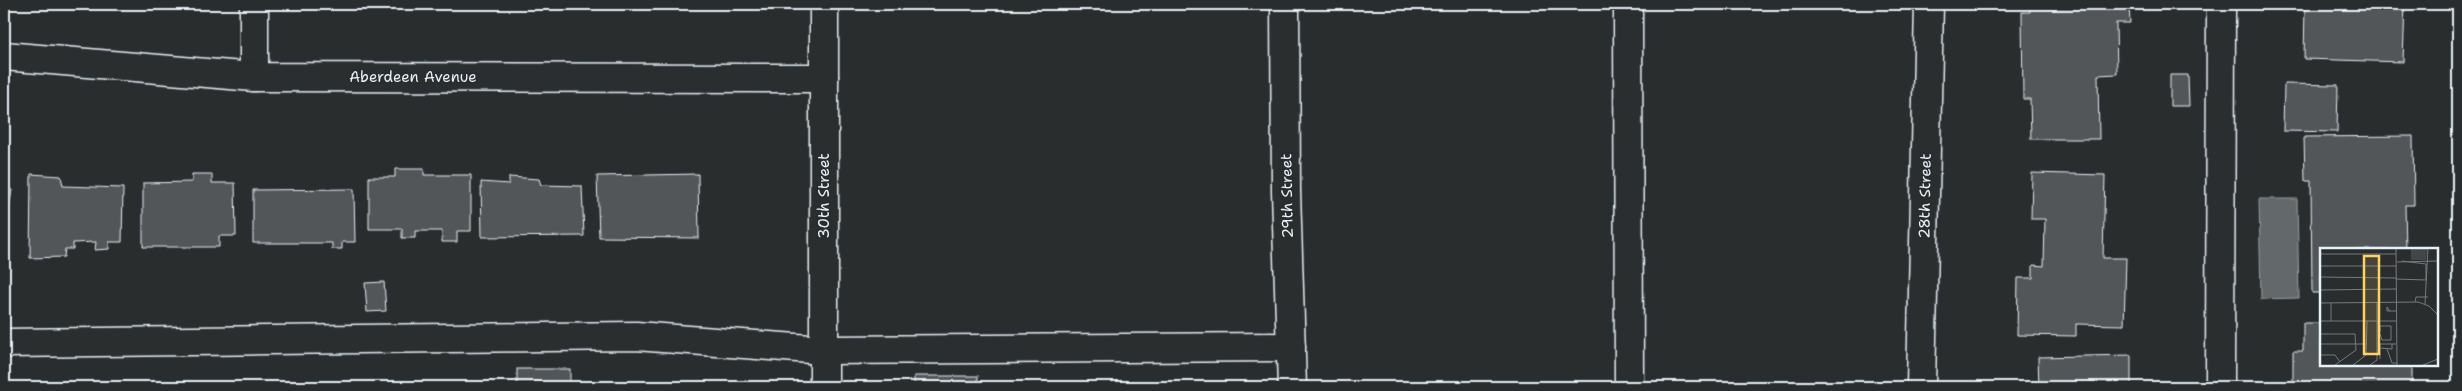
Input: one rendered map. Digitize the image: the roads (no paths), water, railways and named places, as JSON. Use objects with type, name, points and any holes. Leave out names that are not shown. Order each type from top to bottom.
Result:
[{"type":"street","points":[[254,4],[254,76]]},
{"type":"street","name":"30th Street","points":[[824,4],[824,387]]},
{"type":"street","name":"29th Street","points":[[1286,4],[1286,191],[1292,387]]},
{"type":"street","points":[[1628,4],[1629,387]]},
{"type":"street","name":"28th Street","points":[[1921,387],[1929,4]]},
{"type":"street","points":[[2220,387],[2221,4]]},
{"type":"street","name":"Aberdeen Avenue","points":[[4,56],[254,76],[824,78]]},
{"type":"street","points":[[4,343],[636,336],[824,350],[1291,347]]}]
